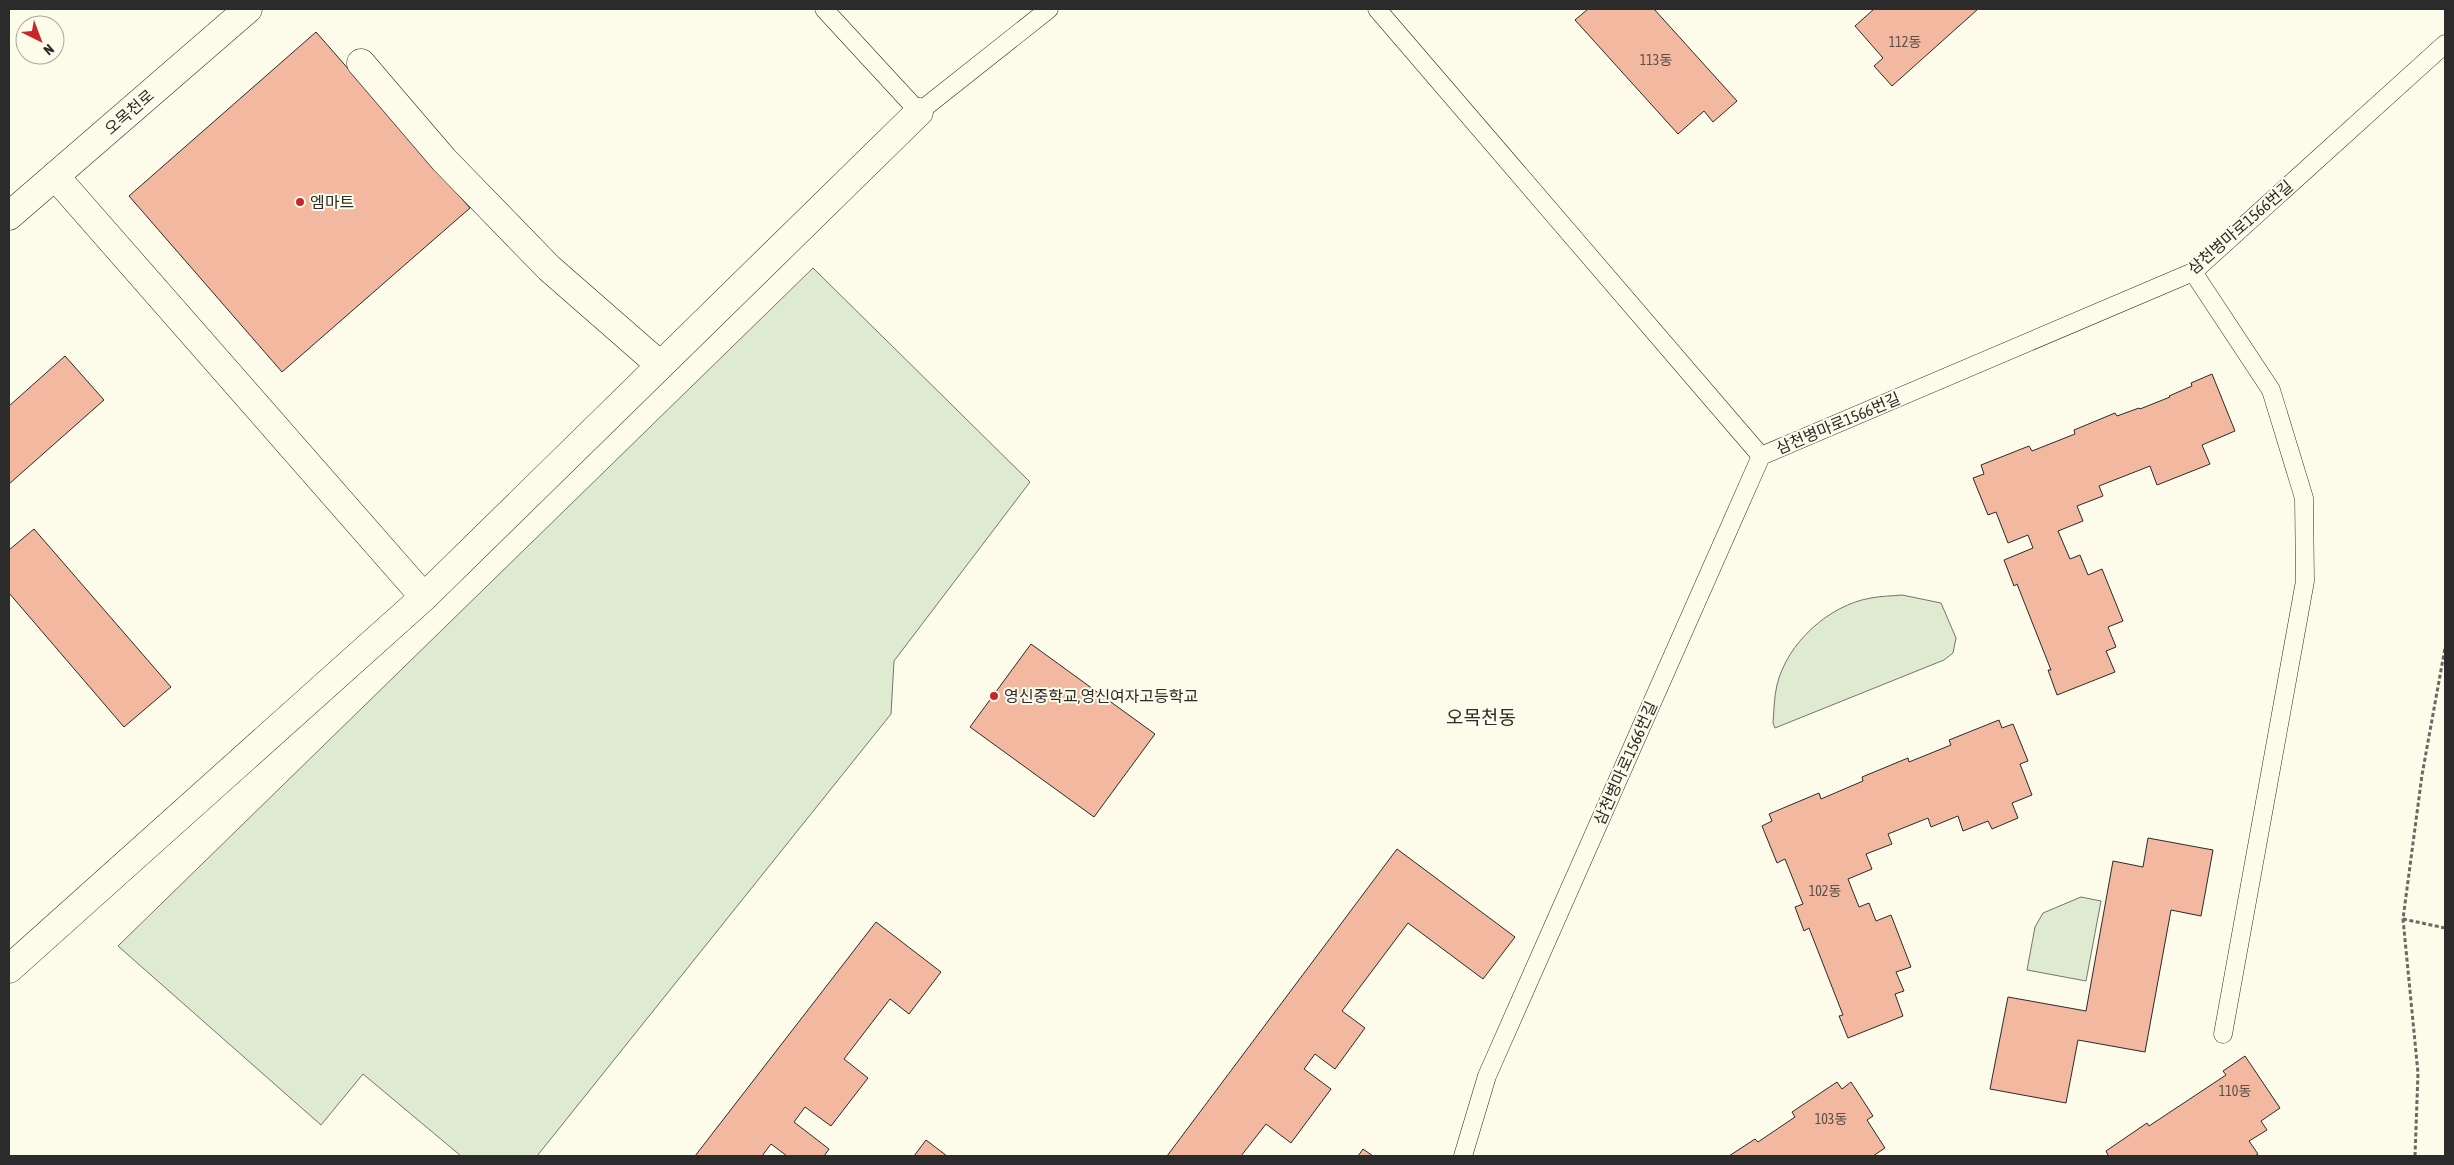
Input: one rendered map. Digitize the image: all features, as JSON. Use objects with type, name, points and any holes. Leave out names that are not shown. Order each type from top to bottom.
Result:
[{"type":"street","name":"오목천로","points":[[9,216],[248,9]]},
{"type":"street","points":[[362,63],[444,160],[549,268],[660,365]]},
{"type":"street","points":[[9,969],[424,597],[918,112]]},
{"type":"street","points":[[55,176],[424,597]]},
{"type":"lane","points":[[824,9],[918,112],[1049,9]]},
{"type":"lane","points":[[1377,9],[1761,456]]},
{"type":"lane","name":"삼천병마로1566번길","points":[[1463,1156],[1487,1076],[1761,456],[2193,272],[2445,44]]},
{"type":"lane","points":[[2193,272],[2271,390],[2304,498],[2305,581],[2223,1034]]},
{"type":"path","points":[[2415,1156],[2418,1073],[2402,919],[2422,775],[2445,648]]},
{"type":"path","points":[[2402,919],[2445,928]]},
{"type":"green space","points":[[813,268],[1030,482],[894,661],[891,714],[537,1156],[461,1156],[363,1074],[321,1125],[118,946]]},
{"type":"green space","points":[[1902,595],[1941,603],[1956,638],[1953,653],[1944,660],[1775,728],[1773,723],[1775,699],[1782,669],[1800,641],[1812,628],[1825,618],[1855,602],[1883,596]]},
{"type":"green space","points":[[2081,897],[2101,901],[2086,981],[2027,970],[2035,927],[2043,913]]},
{"type":"building","points":[[1588,9],[1654,9],[1737,101],[1713,122],[1704,111],[1678,134],[1575,20]]},
{"type":"building","points":[[1874,9],[1978,9],[1892,86],[1874,66],[1883,58],[1855,26]]},
{"type":"building","name":"엠마트","points":[[316,32],[470,208],[282,372],[129,196]]},
{"type":"building","points":[[65,356],[104,400],[9,484],[9,406]]},
{"type":"building","points":[[2212,374],[2235,431],[2202,445],[2210,464],[2157,485],[2150,466],[2099,486],[2103,496],[2077,506],[2083,521],[2058,531],[2070,559],[2080,555],[2088,575],[2102,569],[2123,621],[2108,627],[2116,647],[2106,651],[2115,672],[2057,695],[2048,670],[2051,670],[2017,584],[2014,586],[2004,560],[2033,548],[2028,535],[2008,543],[1996,512],[1988,515],[1973,478],[1984,474],[1981,465],[2029,446],[2032,451],[2075,434],[2074,430],[2115,413],[2117,416],[2140,409],[2170,397],[2192,386],[2191,383]]},
{"type":"building","points":[[34,529],[171,687],[124,727],[9,593],[9,550]]},
{"type":"building","points":[[1031,644],[1155,734],[1094,817],[970,727]]},
{"type":"building","points":[[1999,720],[2002,728],[2013,724],[2028,761],[2020,764],[2032,795],[2012,803],[2018,818],[1992,829],[1988,821],[1963,831],[1958,816],[1931,827],[1928,818],[1888,834],[1892,844],[1866,854],[1872,869],[1848,879],[1859,907],[1869,903],[1876,921],[1891,915],[1911,967],[1896,972],[1904,991],[1895,994],[1903,1016],[1848,1038],[1839,1016],[1843,1015],[1809,928],[1804,931],[1795,907],[1803,904],[1785,859],[1777,863],[1762,826],[1772,821],[1769,814],[1819,793],[1821,799],[1863,781],[1862,777],[1908,758],[1909,762],[1951,745],[1949,740]]},
{"type":"building","points":[[2148,838],[2213,850],[2201,916],[2171,910],[2145,1052],[2078,1040],[2066,1103],[1990,1089],[2008,997],[2086,1011],[2113,861],[2143,867]]},
{"type":"building","points":[[1397,849],[1515,937],[1483,979],[1408,923],[1342,1011],[1365,1028],[1335,1069],[1315,1054],[1304,1069],[1331,1089],[1291,1143],[1266,1124],[1241,1156],[1167,1156]]},
{"type":"building","points":[[876,922],[941,972],[909,1014],[890,999],[844,1059],[868,1078],[831,1126],[805,1107],[794,1122],[829,1149],[824,1156],[787,1156],[771,1144],[762,1156],[695,1156]]},
{"type":"building","points":[[2245,1056],[2280,1108],[2261,1121],[2267,1130],[2249,1141],[2258,1154],[2255,1156],[2106,1156],[2108,1155],[2106,1151],[2147,1123],[2149,1126],[2226,1075],[2223,1071]]},
{"type":"building","points":[[1837,1082],[1842,1089],[1851,1082],[1873,1116],[1867,1120],[1885,1148],[1873,1156],[1729,1156],[1755,1139],[1758,1142],[1795,1117],[1792,1112]]},
{"type":"building","points":[[926,1140],[947,1156],[914,1156]]},
{"type":"building","points":[[1363,1149],[1373,1156],[1358,1156]]},
{"type":"place","name":"엠마트","points":[[300,202]]},
{"type":"place","name":"영신중학교,영신여자고등학교","points":[[994,696]]},
{"type":"district","name":"오목천동","points":[[1481,717]]}]
